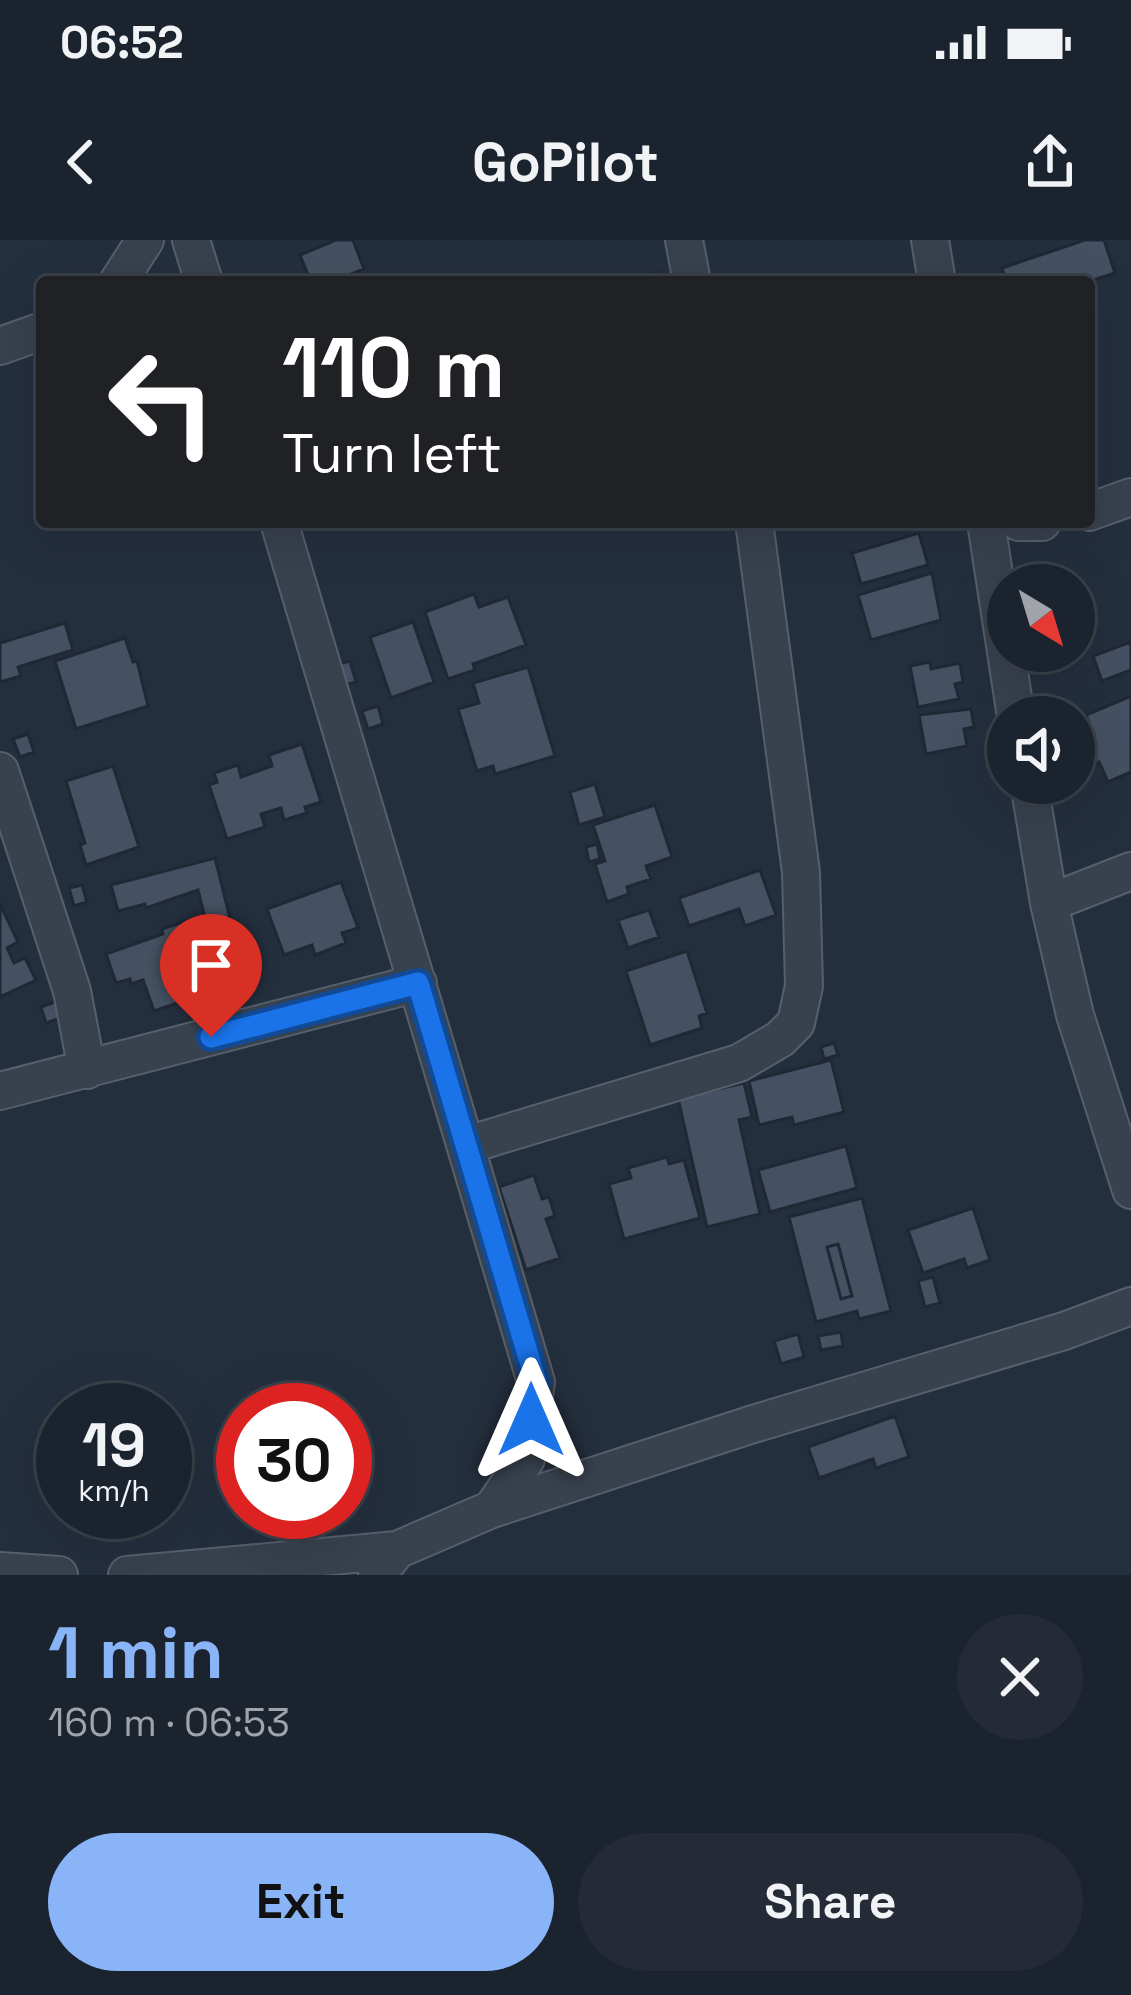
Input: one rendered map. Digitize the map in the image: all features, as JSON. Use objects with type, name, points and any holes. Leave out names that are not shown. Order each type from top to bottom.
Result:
[{"type":"street","points":[[122,276],[145,240]]},
{"type":"street","points":[[191,240],[202,276]]},
{"type":"street","points":[[684,240],[691,276]]},
{"type":"street","points":[[930,240],[937,276]]},
{"type":"street","points":[[0,346],[36,333]]},
{"type":"street","points":[[1095,510],[1131,497]]},
{"type":"street","points":[[281,528],[536,1382],[526,1459],[492,1509]]},
{"type":"street","points":[[467,1145],[739,1063],[780,1039],[796,1023],[804,986],[801,872],[755,528]]},
{"type":"street","points":[[987,528],[1013,696]]},
{"type":"street","points":[[0,771],[72,991],[87,1070]]},
{"type":"street","points":[[1032,804],[1075,1016],[1131,1190]]},
{"type":"street","points":[[1049,903],[1131,871]]},
{"type":"street","points":[[0,1090],[418,983]]},
{"type":"street","points":[[127,1575],[387,1563],[492,1509],[1131,1306]]},
{"type":"street","points":[[0,1571],[59,1575]]},
{"type":"building","points":[[336,240],[353,240],[364,269],[347,276],[309,276],[300,255]]},
{"type":"building","points":[[1085,240],[1104,240],[1115,273],[1095,279],[1005,276],[1002,268]]},
{"type":"building","points":[[919,533],[928,565],[861,584],[852,553]]},
{"type":"building","points":[[932,573],[941,620],[871,640],[858,595]]},
{"type":"building","points":[[474,594],[479,607],[508,597],[526,645],[473,664],[475,670],[448,679],[425,612]]},
{"type":"building","points":[[413,622],[434,682],[391,698],[370,637]]},
{"type":"building","points":[[65,623],[73,650],[18,667],[21,676],[0,682],[0,643]]},
{"type":"building","points":[[125,638],[133,662],[137,661],[148,706],[76,729],[55,661]]},
{"type":"building","points":[[1131,642],[1131,670],[1102,681],[1095,655]]},
{"type":"building","points":[[350,661],[356,682],[344,685],[338,664]]},
{"type":"building","points":[[930,662],[931,669],[960,663],[963,682],[955,684],[959,699],[918,707],[910,666]]},
{"type":"building","points":[[528,667],[555,756],[495,774],[493,766],[477,771],[458,709],[479,703],[473,683]]},
{"type":"building","points":[[1131,696],[1131,772],[1108,782],[1099,762],[1095,764],[1095,711]]},
{"type":"building","points":[[378,706],[383,724],[368,729],[362,711]]},
{"type":"building","points":[[971,709],[974,727],[964,729],[967,746],[926,754],[919,715]]},
{"type":"building","points":[[28,734],[34,752],[20,757],[13,739]]},
{"type":"building","points":[[302,744],[321,802],[305,807],[307,813],[284,820],[281,808],[261,814],[265,827],[227,839],[209,785],[217,782],[214,773],[238,765],[241,777],[272,766],[269,755]]},
{"type":"building","points":[[113,766],[139,847],[86,865],[80,845],[85,843],[66,781]]},
{"type":"building","points":[[595,784],[605,817],[579,825],[570,792]]},
{"type":"building","points":[[655,805],[672,857],[646,866],[651,879],[627,887],[629,894],[607,902],[595,864],[605,861],[593,825]]},
{"type":"building","points":[[597,844],[600,859],[589,862],[586,847]]},
{"type":"building","points":[[215,858],[236,943],[213,949],[198,890],[146,908],[145,904],[118,911],[111,885]]},
{"type":"building","points":[[760,870],[776,915],[745,926],[739,909],[689,926],[679,898]]},
{"type":"building","points":[[341,882],[358,928],[342,933],[346,943],[315,955],[312,945],[284,955],[267,909]]},
{"type":"building","points":[[82,885],[87,902],[74,906],[69,888]]},
{"type":"building","points":[[0,904],[18,942],[7,948],[14,963],[25,958],[36,980],[0,997]]},
{"type":"building","points":[[649,910],[659,937],[628,948],[618,920]]},
{"type":"building","points":[[183,922],[198,967],[192,969],[201,995],[154,1011],[143,980],[116,983],[106,954]]},
{"type":"building","points":[[687,951],[707,1013],[699,1016],[702,1028],[650,1045],[626,971]]},
{"type":"building","points":[[235,974],[240,998],[217,1003],[211,979]]},
{"type":"building","points":[[58,1001],[63,1017],[46,1023],[41,1007]]},
{"type":"building","points":[[834,1043],[838,1055],[824,1059],[821,1047]]},
{"type":"building","points":[[831,1060],[844,1112],[794,1125],[792,1117],[759,1125],[749,1081]]},
{"type":"building","points":[[744,1083],[752,1117],[739,1120],[760,1214],[707,1227],[678,1098]]},
{"type":"building","points":[[846,1146],[857,1188],[770,1212],[758,1170]]},
{"type":"building","points":[[667,1157],[669,1164],[684,1160],[700,1218],[624,1239],[609,1184],[631,1178],[628,1168]]},
{"type":"building","points":[[534,1175],[542,1199],[549,1197],[555,1216],[546,1219],[560,1258],[526,1270],[499,1187]]},
{"type":"building","points":[[862,1198],[891,1311],[859,1319],[857,1311],[816,1322],[789,1217]],"holes":[[[838,1244],[852,1296],[841,1299],[827,1247]]]},
{"type":"building","points":[[973,1208],[990,1260],[967,1268],[964,1259],[923,1273],[908,1230]]},
{"type":"building","points":[[838,1244],[852,1296],[841,1299],[827,1247]]},
{"type":"building","points":[[933,1277],[940,1303],[925,1307],[918,1281]]},
{"type":"building","points":[[841,1332],[843,1346],[821,1350],[818,1336]]},
{"type":"building","points":[[798,1334],[804,1357],[781,1364],[774,1341]]},
{"type":"building","points":[[895,1416],[909,1457],[876,1468],[873,1459],[819,1478],[808,1447]]},
{"type":"route","points":[[211,1037],[418,983],[526,1342],[536,1382],[531,1420]]}]
